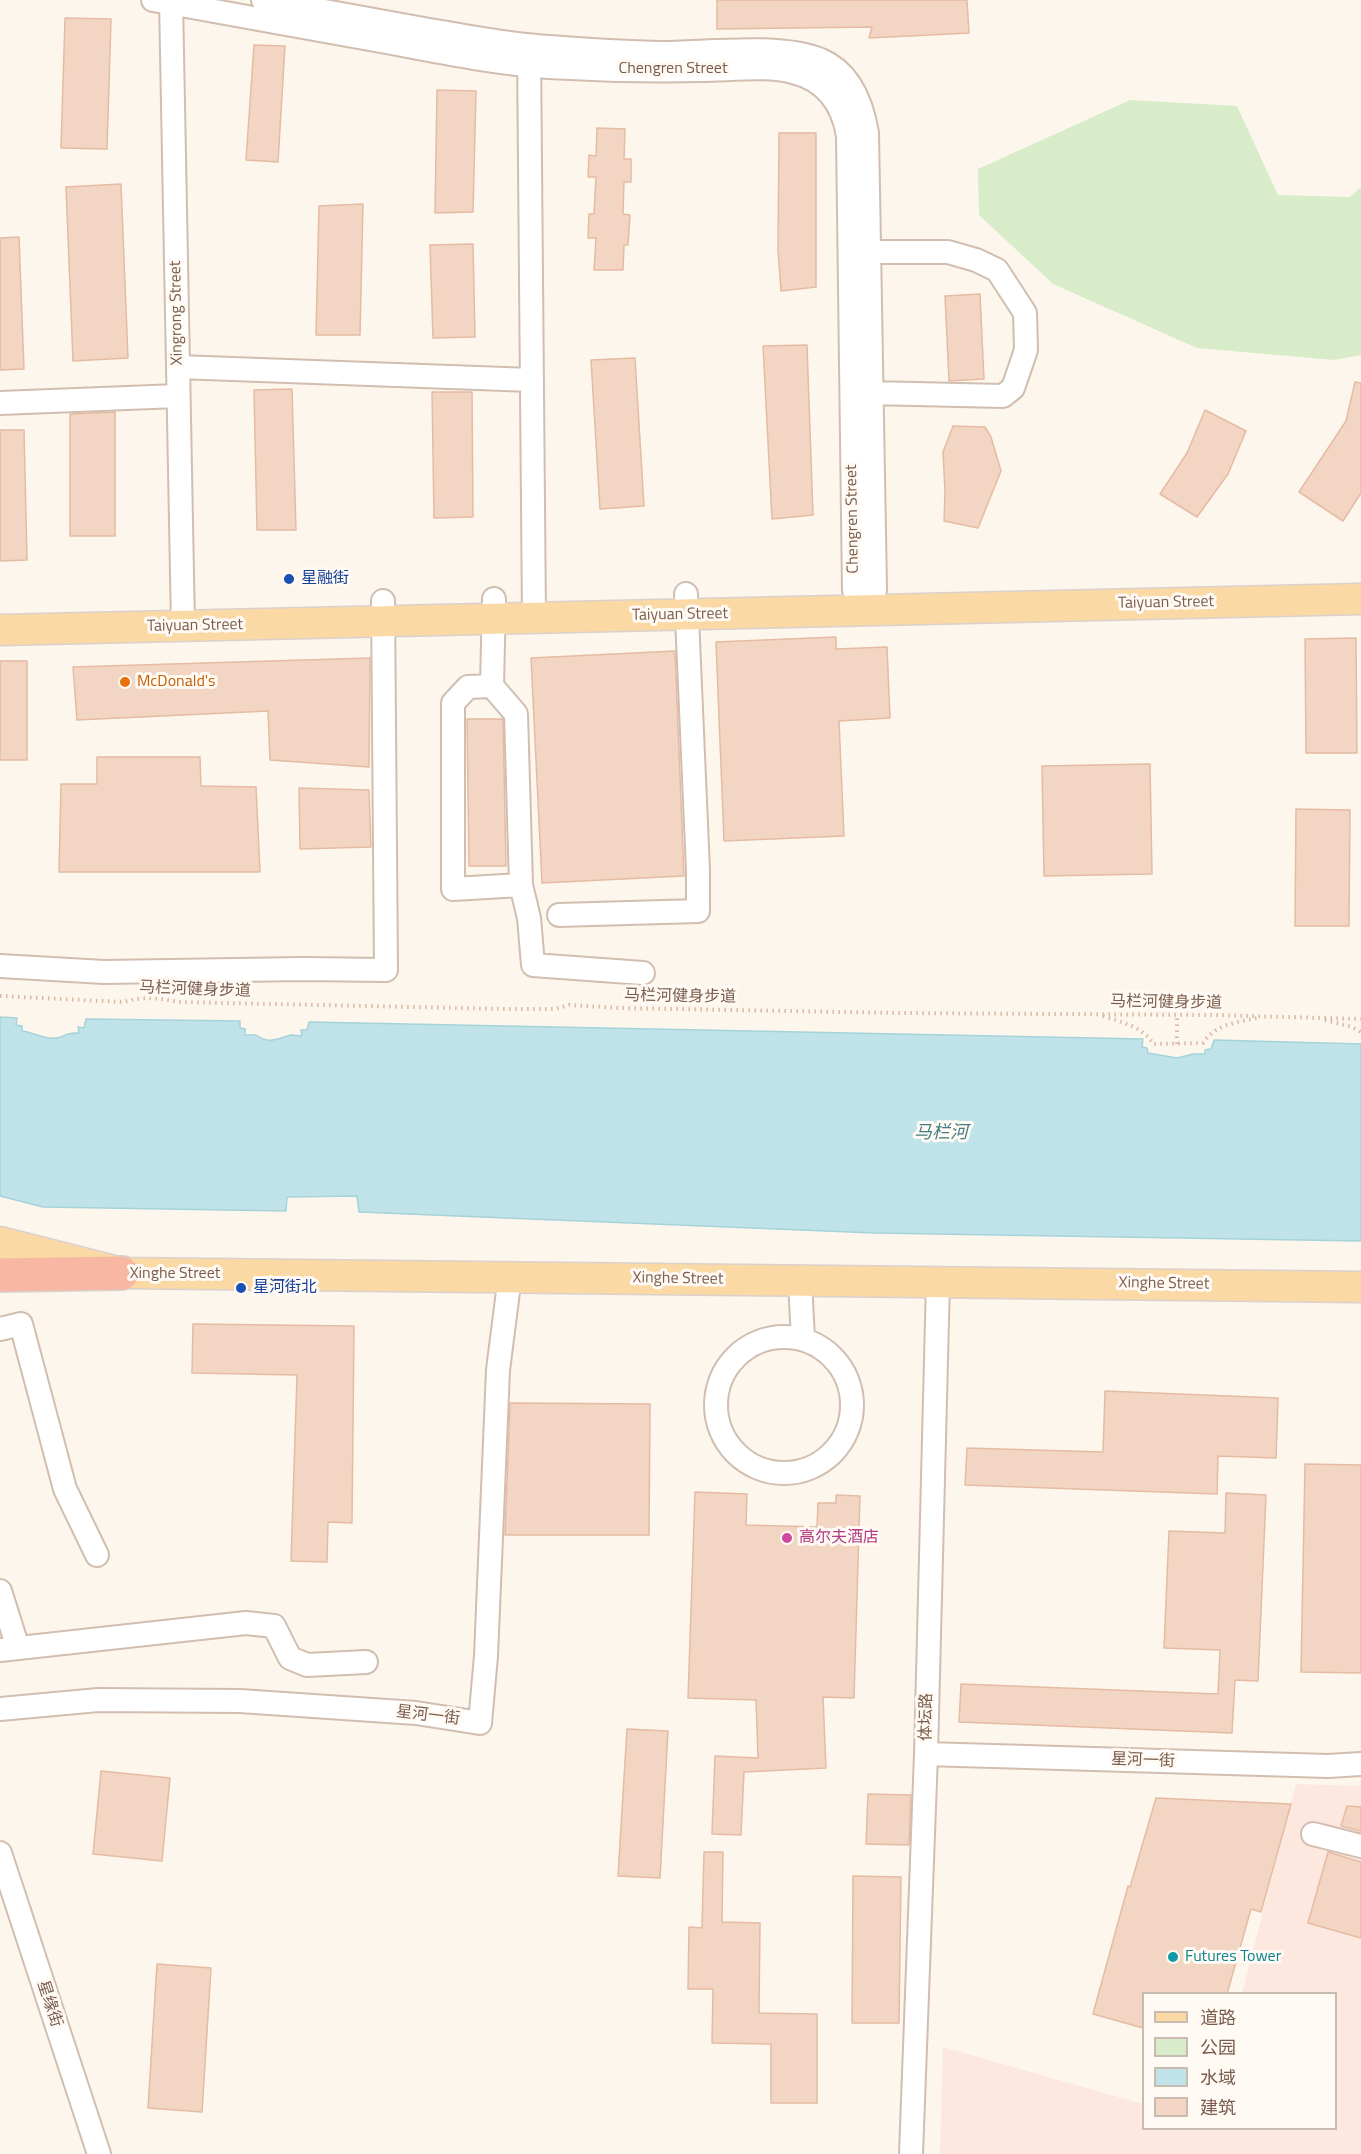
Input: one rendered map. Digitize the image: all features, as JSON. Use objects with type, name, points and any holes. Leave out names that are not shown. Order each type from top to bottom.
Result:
[{"type":"highway","points":[[0,1275],[122,1273]]},
{"type":"main road","name":"Taiyuan Street","points":[[0,630],[183,616],[686,604],[1361,579]]},
{"type":"main road","name":"Taiyuan Street","points":[[864,597],[1361,599]]},
{"type":"main road","name":"Taiyuan Street","points":[[0,610],[183,616]]},
{"type":"main road","name":"Xinghe Street","points":[[0,1242],[122,1273],[1361,1287]]},
{"type":"street","name":"Chengren Street","points":[[263,0],[485,40],[529,55],[658,71],[770,69],[792,71],[812,78],[829,91],[839,106],[846,123],[848,136],[871,393],[864,597]]},
{"type":"street","name":"Chengren Street","points":[[165,1],[483,60],[529,55]]},
{"type":"street","name":"Xingrong Street","points":[[165,1],[178,367],[183,616]]},
{"type":"street","points":[[529,55],[534,608]]},
{"type":"street","name":"Chengren Street","points":[[859,252],[864,597]]},
{"type":"street","points":[[859,252],[948,252],[976,260],[997,270],[1025,313],[1026,350],[1014,388],[1002,396],[871,393]]},
{"type":"street","points":[[178,367],[532,380]]},
{"type":"street","points":[[0,403],[178,396]]},
{"type":"street","points":[[559,915],[698,911],[686,604]]},
{"type":"street","points":[[493,609],[492,686],[516,714],[520,885],[528,918],[533,965],[643,973]]},
{"type":"street","points":[[0,966],[104,972],[386,970],[383,611]]},
{"type":"street","points":[[492,686],[468,687],[453,703],[453,889],[520,885]]},
{"type":"street","name":"星河一街","points":[[0,1709],[98,1700],[240,1701],[416,1713],[480,1723],[486,1656],[498,1370],[510,1276]]},
{"type":"street","points":[[800,1281],[803,1339]]},
{"type":"street","name":"体坛路","points":[[910,2154],[926,1754],[938,1281]]},
{"type":"street","points":[[0,1329],[21,1324],[65,1489],[97,1555]]},
{"type":"street","points":[[781,1336],[803,1339],[824,1349],[840,1365],[850,1385],[853,1408],[848,1430],[837,1450],[819,1465],[798,1473],[775,1474],[754,1468],[735,1454],[722,1436],[716,1414],[717,1392],[725,1370],[739,1353],[759,1341],[781,1336]]},
{"type":"street","points":[[0,1591],[9,1649],[246,1623],[274,1626],[290,1658],[307,1665],[366,1662]]},
{"type":"street","name":"星河一街","points":[[926,1754],[1328,1766],[1361,1764]]},
{"type":"street","points":[[1313,1834],[1361,1846]]},
{"type":"street","name":"星缘街","points":[[0,1853],[99,2154]]},
{"type":"path","name":"马栏河健身步道","points":[[0,996],[124,1002],[136,998],[163,998],[178,1002],[495,1009],[555,1009],[569,1005],[631,1008],[1361,1019]]},
{"type":"path","points":[[1096,1014],[1135,1027],[1150,1038],[1153,1044],[1203,1043],[1208,1035],[1221,1027],[1266,1016]]},
{"type":"path","points":[[1177,1015],[1177,1044]]},
{"type":"path","points":[[1317,1018],[1361,1032]]},
{"type":"shaded area","points":[[1296,1784],[1361,1786],[1361,2154],[940,2154],[943,2047],[1142,2104],[1142,2130],[1337,2130],[1337,1992],[1242,1992]]},
{"type":"green space","points":[[1130,100],[1237,106],[1278,195],[1350,197],[1361,187],[1361,355],[1334,360],[1197,348],[1053,284],[979,215],[978,169]]},
{"type":"water","name":"马栏河","points":[[0,1017],[17,1018],[16,1025],[22,1026],[22,1031],[52,1038],[79,1033],[78,1027],[84,1028],[86,1019],[240,1021],[240,1028],[245,1029],[245,1035],[256,1035],[266,1040],[291,1035],[302,1036],[301,1030],[307,1030],[309,1022],[1143,1039],[1142,1047],[1147,1048],[1148,1053],[1177,1058],[1205,1054],[1205,1050],[1211,1049],[1214,1040],[1361,1044],[1361,1241],[875,1233],[359,1212],[357,1196],[287,1197],[286,1211],[43,1207],[0,1196]]},
{"type":"building","points":[[717,0],[967,0],[969,33],[869,38],[872,27],[717,29]]},
{"type":"building","points":[[65,18],[111,19],[107,149],[61,148]]},
{"type":"building","points":[[254,45],[285,46],[278,162],[246,160]]},
{"type":"building","points":[[437,90],[476,91],[473,212],[435,213]]},
{"type":"building","points":[[597,128],[625,129],[624,159],[631,159],[631,182],[624,182],[623,214],[630,215],[628,245],[624,245],[623,270],[594,270],[596,238],[588,238],[589,214],[594,214],[596,177],[588,177],[589,155],[596,156]]},
{"type":"building","points":[[779,133],[816,133],[816,287],[781,291],[778,250]]},
{"type":"building","points":[[121,184],[128,358],[73,361],[66,187]]},
{"type":"building","points":[[363,204],[360,335],[316,335],[319,206]]},
{"type":"building","points":[[19,237],[24,369],[0,370],[0,238]]},
{"type":"building","points":[[473,244],[475,337],[433,338],[430,245]]},
{"type":"building","points":[[980,294],[984,379],[949,381],[945,296]]},
{"type":"building","points":[[807,345],[813,515],[772,519],[763,346]]},
{"type":"building","points":[[635,358],[644,506],[600,509],[591,360]]},
{"type":"building","points":[[1355,382],[1361,383],[1361,493],[1343,521],[1299,492],[1346,421]]},
{"type":"building","points":[[292,389],[296,530],[257,530],[254,390]]},
{"type":"building","points":[[432,392],[472,392],[473,517],[434,518]]},
{"type":"building","points":[[1205,410],[1246,431],[1228,474],[1197,517],[1160,494],[1187,453]]},
{"type":"building","points":[[115,412],[115,536],[70,536],[70,414]]},
{"type":"building","points":[[953,426],[985,427],[991,437],[1001,471],[978,528],[944,521],[943,452]]},
{"type":"building","points":[[0,430],[24,430],[27,560],[0,561]]},
{"type":"building","points":[[836,637],[836,649],[887,647],[890,718],[839,721],[844,836],[724,841],[716,642]]},
{"type":"building","points":[[1356,638],[1357,753],[1306,753],[1305,639]]},
{"type":"building","points":[[675,651],[684,876],[542,883],[531,658]]},
{"type":"building","points":[[370,658],[369,767],[270,760],[268,711],[77,720],[73,667]]},
{"type":"building","points":[[0,661],[27,661],[27,760],[0,760]]},
{"type":"building","points":[[467,719],[503,719],[506,866],[469,866]]},
{"type":"building","points":[[97,757],[200,757],[201,786],[256,787],[260,872],[59,872],[61,784],[97,784]]},
{"type":"building","points":[[1150,764],[1152,874],[1044,876],[1042,766]]},
{"type":"building","points":[[299,788],[369,790],[371,847],[300,849]]},
{"type":"building","points":[[1296,809],[1350,810],[1349,926],[1295,926]]},
{"type":"building","points":[[193,1324],[354,1326],[352,1523],[328,1522],[327,1562],[291,1561],[297,1375],[192,1373]]},
{"type":"building","points":[[1105,1391],[1278,1398],[1276,1458],[1218,1456],[1217,1494],[965,1485],[967,1448],[1103,1452]]},
{"type":"building","points":[[510,1403],[650,1404],[649,1535],[505,1535]]},
{"type":"building","points":[[1305,1464],[1361,1465],[1361,1673],[1301,1672]]},
{"type":"building","points":[[695,1492],[747,1494],[746,1525],[817,1527],[818,1503],[836,1503],[836,1495],[860,1496],[854,1698],[823,1697],[826,1768],[744,1772],[741,1835],[712,1834],[715,1756],[758,1758],[756,1700],[688,1698]]},
{"type":"building","points":[[1226,1493],[1266,1495],[1258,1681],[1235,1680],[1232,1733],[959,1722],[961,1684],[1218,1694],[1220,1650],[1164,1648],[1169,1531],[1225,1533]]},
{"type":"building","points":[[627,1729],[668,1731],[660,1878],[618,1876]]},
{"type":"building","points":[[101,1771],[170,1778],[162,1861],[93,1854]]},
{"type":"building","points":[[868,1794],[911,1795],[909,1845],[866,1844]]},
{"type":"building","points":[[1156,1798],[1291,1804],[1261,1912],[1251,1909],[1228,1992],[1142,1992],[1142,2028],[1093,2014],[1128,1886],[1130,1887]]},
{"type":"building","points":[[1347,1806],[1361,1807],[1361,1831],[1341,1826]]},
{"type":"building","points":[[704,1852],[723,1852],[722,1922],[760,1923],[759,2013],[817,2014],[817,2103],[771,2103],[771,2044],[712,2043],[713,1989],[688,1989],[689,1927],[702,1928]]},
{"type":"building","points":[[1328,1852],[1361,1862],[1361,1938],[1308,1923]]},
{"type":"building","points":[[853,1876],[901,1877],[899,2023],[852,2023]]},
{"type":"building","points":[[157,1964],[211,1968],[202,2112],[148,2108]]},
{"type":"place","name":"星融街","points":[[289,579]]},
{"type":"place","name":"McDonald's","points":[[125,682]]},
{"type":"place","name":"星河街北","points":[[241,1288]]},
{"type":"place","name":"高尔夫酒店","points":[[787,1538]]},
{"type":"place","name":"Futures Tower","points":[[1173,1957]]}]
